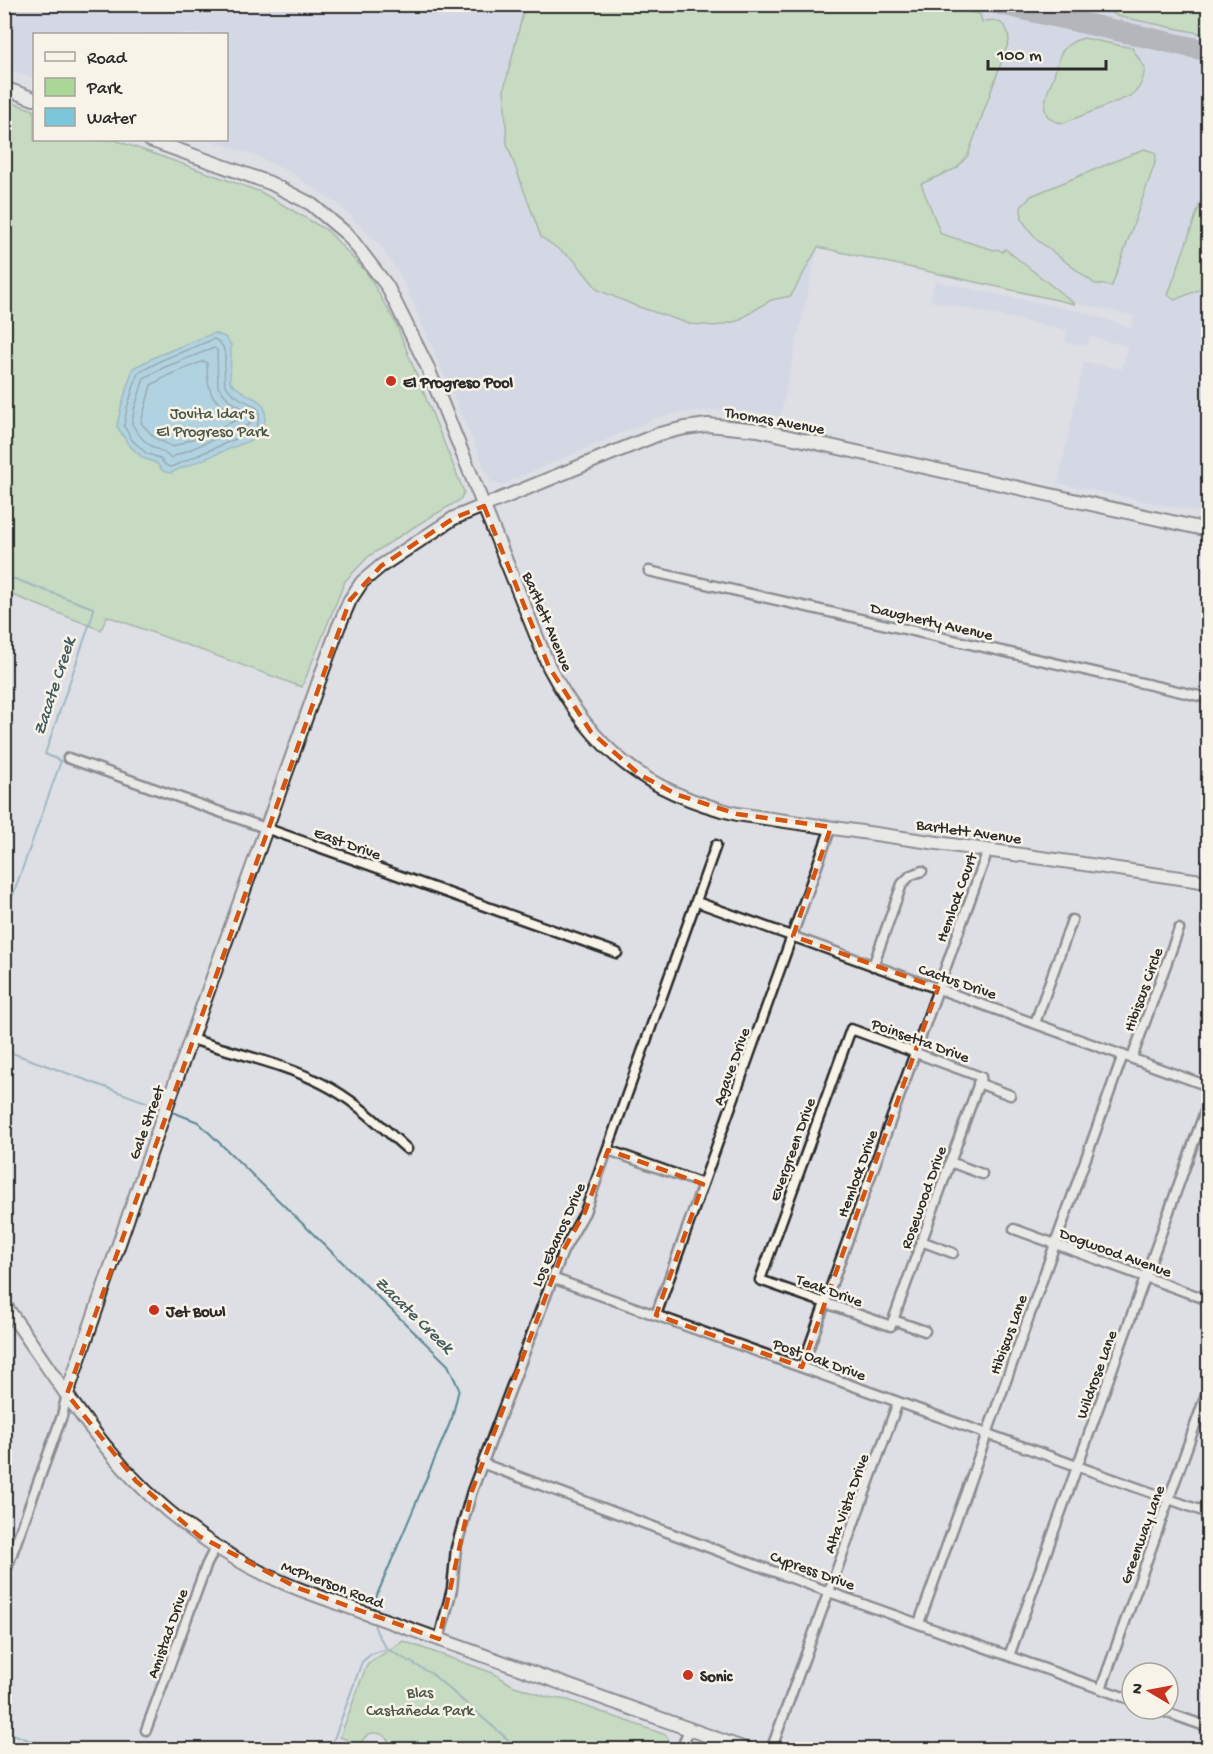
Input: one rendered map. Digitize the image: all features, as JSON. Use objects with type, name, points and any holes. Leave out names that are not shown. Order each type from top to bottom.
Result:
[{"type":"main road","points":[[4,88],[33,99]]},
{"type":"main road","name":"Bartlett Avenue","points":[[153,141],[270,183],[311,204],[348,235],[387,286],[427,366],[549,667],[563,693],[591,732],[622,762],[655,784],[705,806],[737,814],[1209,882]]},
{"type":"main road","name":"Thomas Avenue","points":[[321,680],[350,600],[362,582],[381,566],[454,518],[642,440],[685,428],[716,425],[758,430],[1209,530]]},
{"type":"main road","name":"Gale Street","points":[[67,1394],[162,1121],[321,680]]},
{"type":"main road","name":"McPherson Road","points":[[4,1304],[116,1459],[136,1481],[181,1522],[216,1546],[267,1575],[358,1611],[748,1749]]},
{"type":"street","name":"Daugherty Avenue","points":[[649,571],[1209,698]]},
{"type":"street","name":"East Drive","points":[[68,758],[617,953]]},
{"type":"street","name":"Agave Drive","points":[[656,1315],[831,827]]},
{"type":"street","name":"Los Ebanos Drive","points":[[439,1639],[452,1589],[456,1548],[472,1491],[552,1278],[563,1251],[585,1212],[716,845]]},
{"type":"street","name":"Hemlock Court","points":[[938,988],[988,850]]},
{"type":"street","points":[[873,966],[902,884],[911,875],[922,871]]},
{"type":"street","name":"Cactus Drive","points":[[697,902],[1209,1086]]},
{"type":"street","points":[[1035,1023],[1072,920]]},
{"type":"street","name":"Hibiscus Circle","points":[[1132,1058],[1179,929]]},
{"type":"street","name":"Hemlock Drive","points":[[802,1367],[938,988]]},
{"type":"street","name":"Poinsetta Drive","points":[[851,1029],[916,1053],[1010,1095]]},
{"type":"street","name":"Evergreen Drive","points":[[760,1280],[851,1029]]},
{"type":"street","points":[[192,1039],[293,1071],[324,1084],[358,1106],[407,1149]]},
{"type":"street","name":"Hibiscus Lane","points":[[919,1623],[1123,1055]]},
{"type":"street","name":"Rosewood Drive","points":[[892,1323],[980,1080]]},
{"type":"street","name":"Wildrose Lane","points":[[1009,1656],[1209,1103]]},
{"type":"street","points":[[608,1150],[703,1184]]},
{"type":"street","points":[[950,1162],[982,1174]]},
{"type":"street","name":"Dogwood Avenue","points":[[1014,1229],[1209,1300]]},
{"type":"street","points":[[921,1241],[953,1253]]},
{"type":"street","name":"Post Oak Drive","points":[[552,1278],[1209,1513]]},
{"type":"street","name":"Teak Drive","points":[[760,1280],[825,1303],[925,1331]]},
{"type":"street","name":"Greenway Lane","points":[[1101,1689],[1209,1389]]},
{"type":"street","name":"Gale Street","points":[[4,1576],[62,1416],[67,1394]]},
{"type":"street","name":"Alta Vista Drive","points":[[771,1749],[898,1402]]},
{"type":"street","name":"Cypress Drive","points":[[484,1464],[829,1592],[1120,1696]]},
{"type":"street","name":"Amistad Drive","points":[[146,1731],[206,1566],[216,1546]]},
{"type":"street","points":[[1180,1717],[1209,1727]]},
{"type":"street","points":[[681,1749],[688,1729]]},
{"type":"highlighted area","points":[[484,506],[549,667],[591,732],[640,775],[678,795],[737,814],[831,827],[793,936],[938,988],[802,1367],[656,1315],[703,1184],[608,1150],[585,1212],[563,1251],[472,1491],[439,1639],[298,1588],[199,1536],[136,1481],[67,1394],[350,600],[381,566],[454,518]]},
{"type":"shaded area","points":[[5,5],[1208,5],[1208,514],[1058,483],[1084,362],[1122,369],[1127,346],[1090,337],[1087,346],[1065,342],[1067,330],[930,301],[935,281],[1087,313],[1131,328],[1134,316],[818,247],[780,417],[725,410],[695,411],[659,417],[501,485],[491,482],[403,280],[380,245],[340,206],[293,174],[256,156],[212,141],[228,141],[228,33],[33,33],[33,78],[5,68]]},
{"type":"green space","points":[[525,5],[937,5],[980,14],[982,22],[993,20],[1001,23],[1007,30],[1009,41],[968,155],[957,168],[921,184],[941,234],[1002,252],[1005,249],[1075,304],[818,247],[791,296],[771,300],[737,321],[716,326],[690,324],[636,306],[598,290],[574,260],[541,237],[507,144],[504,89]]},
{"type":"green space","points":[[1103,5],[1208,5],[1208,35],[1117,16]]},
{"type":"green space","points":[[1084,38],[1132,48],[1145,68],[1142,81],[1138,89],[1128,97],[1064,123],[1054,121],[1045,112],[1045,105],[1060,56],[1068,45]]},
{"type":"green space","name":"Jovita Idar's El Progreso Park","points":[[4,100],[33,110],[33,141],[118,141],[261,192],[328,231],[367,273],[396,324],[464,492],[460,500],[369,556],[345,581],[302,687],[107,616],[101,630],[5,592]]},
{"type":"green space","points":[[1144,149],[1154,152],[1155,163],[1112,286],[1095,284],[1037,240],[1022,220],[1021,207],[1031,196]]},
{"type":"green space","points":[[1208,181],[1208,286],[1175,300],[1168,295]]},
{"type":"green space","name":"Blas Castañeda Park","points":[[403,1641],[493,1673],[512,1685],[547,1697],[568,1700],[666,1735],[673,1747],[672,1749],[400,1750],[383,1735],[375,1733],[368,1734],[359,1744],[340,1737],[366,1667]]},
{"type":"water","points":[[214,333],[225,337],[231,345],[230,382],[263,406],[265,422],[261,436],[170,473],[163,471],[156,463],[143,458],[128,444],[117,426],[133,368]]},
{"type":"waterway","name":"Zacate Creek","points":[[4,575],[93,608],[93,614],[45,754],[61,761],[4,920]]},
{"type":"waterway","name":"Zacate Creek","points":[[4,1050],[162,1108]]},
{"type":"waterway","name":"Zacate Creek","points":[[170,1111],[198,1122],[448,1365],[459,1389],[452,1418],[377,1595],[373,1613]]},
{"type":"waterway","name":"Zacate Creek","points":[[373,1621],[387,1649],[432,1674],[520,1750]]},
{"type":"waterway","points":[[330,1750],[362,1662],[371,1654],[387,1649]]},
{"type":"waterway","points":[[4,1731],[61,1750]]},
{"type":"taxiway","points":[[998,4],[1208,51]]},
{"type":"place","name":"El Progreso Pool","points":[[391,381]]},
{"type":"place","name":"Jet Bowl","points":[[154,1310]]},
{"type":"place","name":"Sonic","points":[[688,1675]]}]
